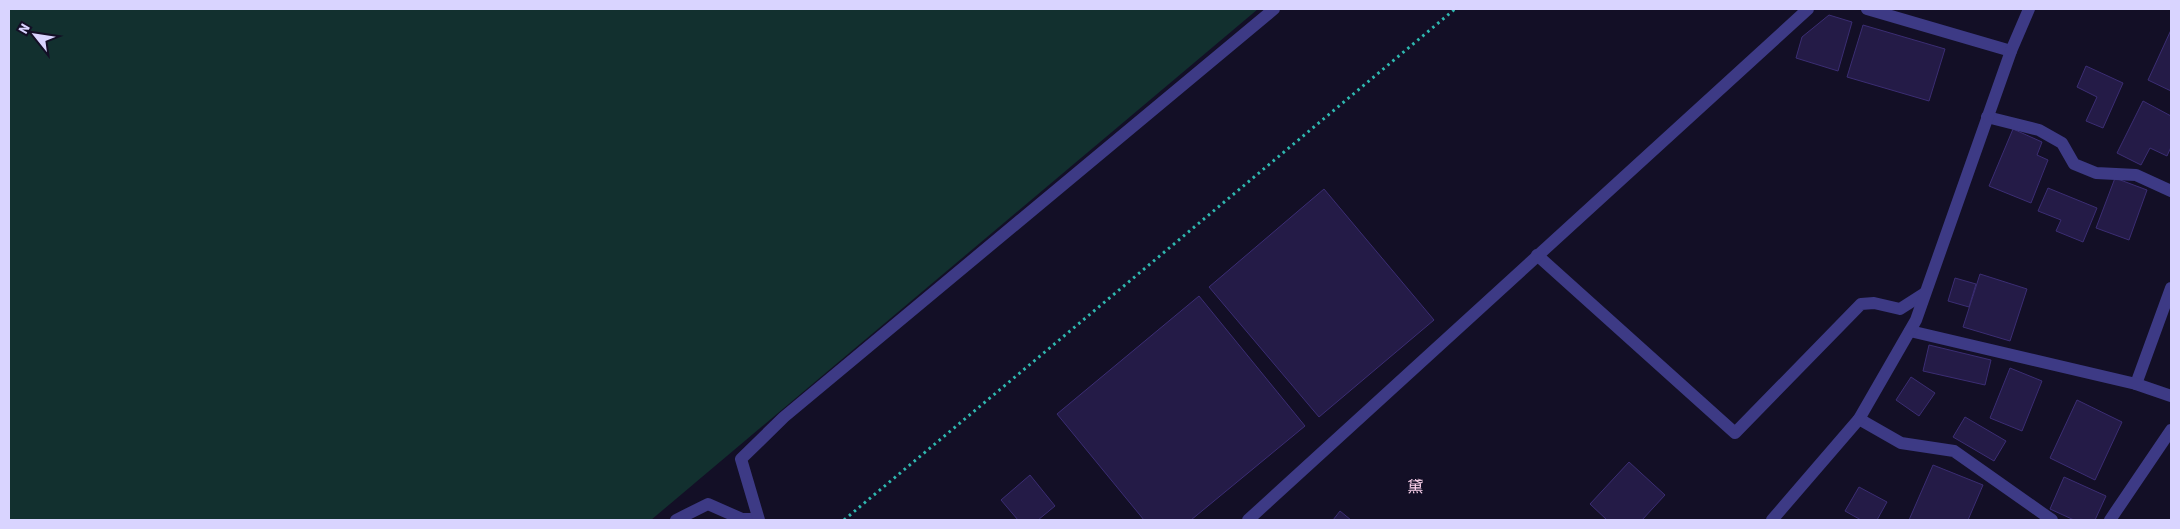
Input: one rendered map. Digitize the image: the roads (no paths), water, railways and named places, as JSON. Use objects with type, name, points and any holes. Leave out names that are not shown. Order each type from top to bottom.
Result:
[{"type":"street","points":[[676,520],[708,504],[742,519],[758,520],[741,458],[784,417],[1274,9]]},
{"type":"street","points":[[1248,520],[1808,9]]},
{"type":"street","points":[[1867,9],[2011,51]]},
{"type":"street","points":[[1772,520],[1859,419],[1910,331],[1926,294],[2011,51],[2029,9]]},
{"type":"street","points":[[1988,116],[2039,130],[2062,143],[2074,164],[2096,173],[2136,175],[2171,191]]},
{"type":"street","points":[[1538,255],[1736,433],[1861,304],[1874,303],[1900,309],[1926,294]]},
{"type":"street","points":[[2136,384],[2171,288]]},
{"type":"street","points":[[1910,331],[2136,384],[2171,396]]},
{"type":"street","points":[[1859,419],[1901,443],[1954,451],[2052,520]]},
{"type":"street","points":[[2110,520],[2171,430]]},
{"type":"district","name":"黛","points":[[1415,487]]}]
